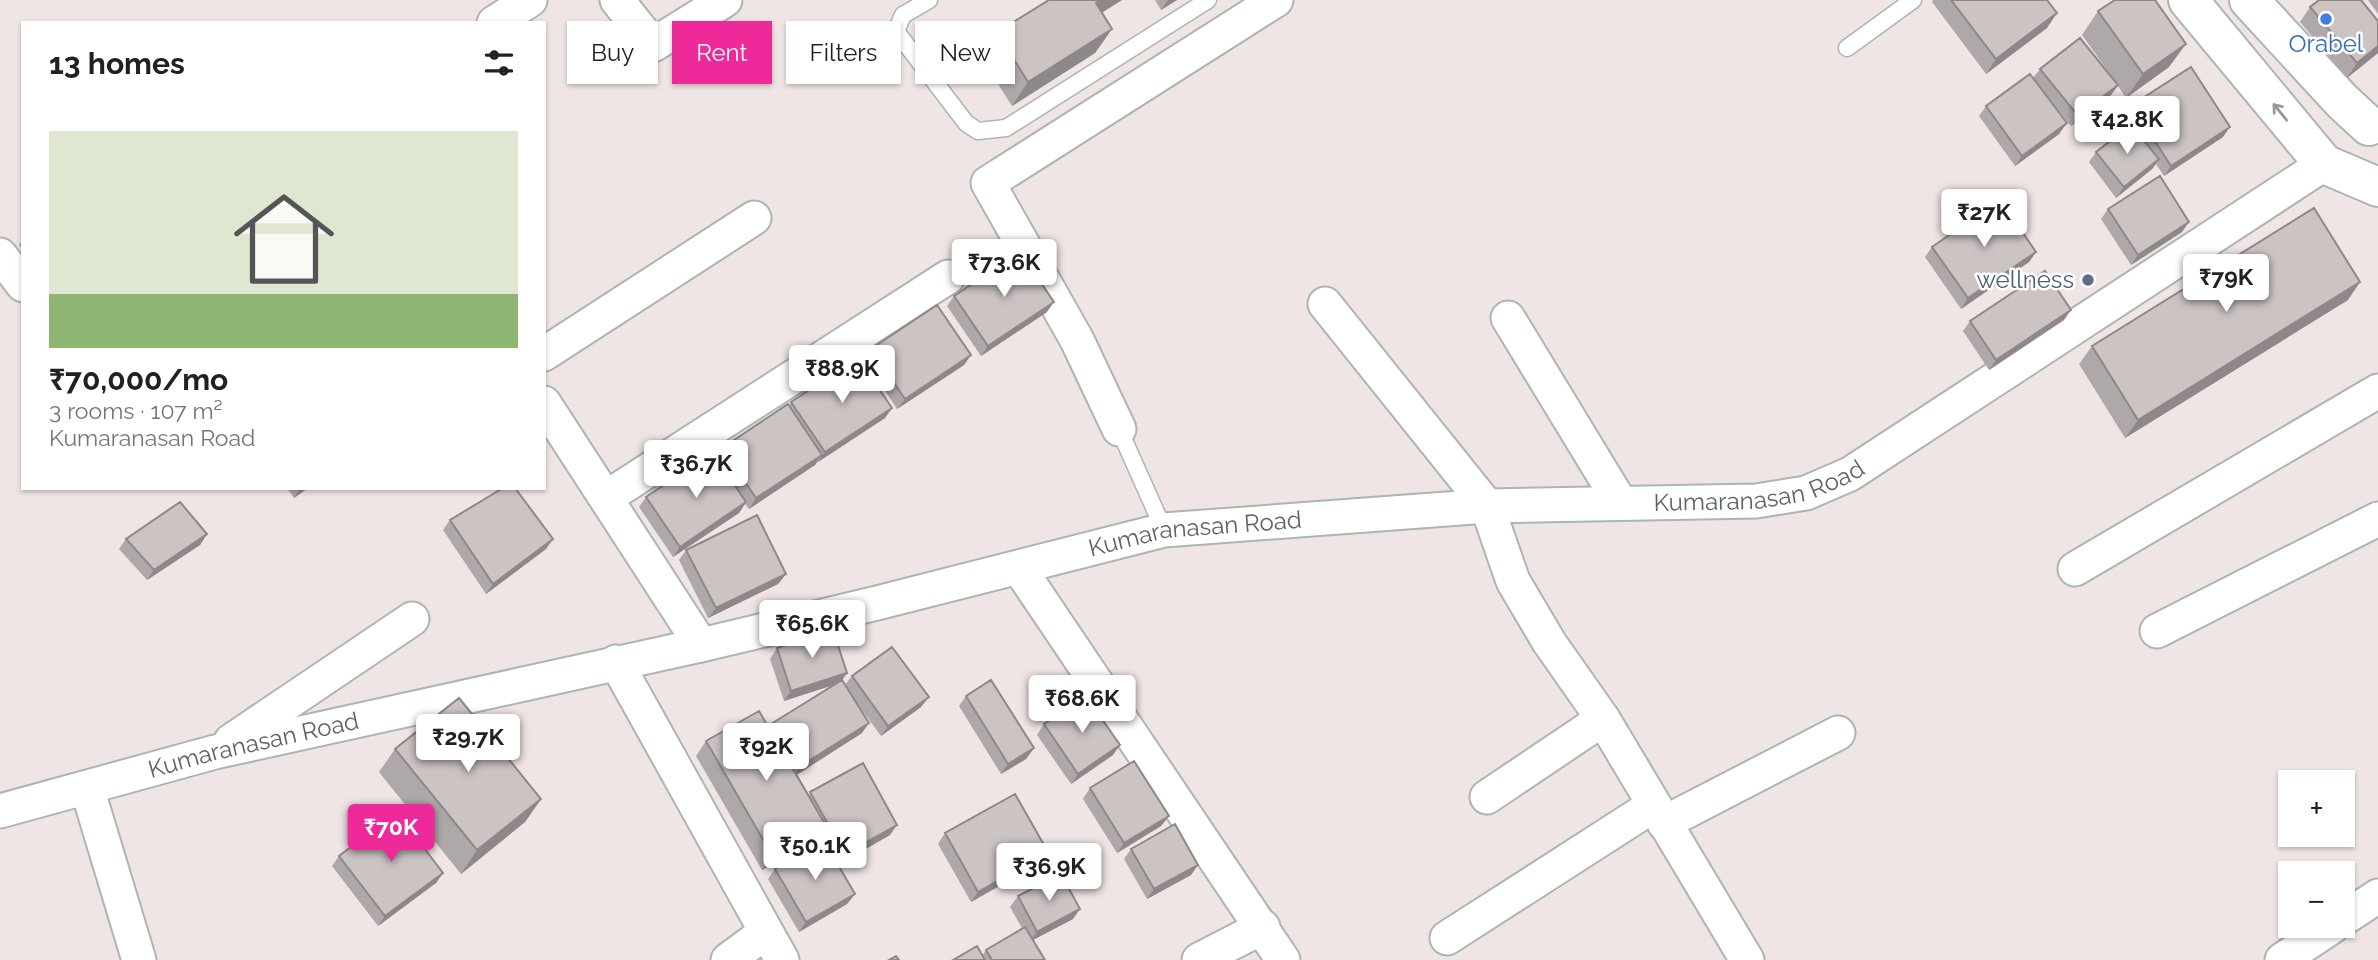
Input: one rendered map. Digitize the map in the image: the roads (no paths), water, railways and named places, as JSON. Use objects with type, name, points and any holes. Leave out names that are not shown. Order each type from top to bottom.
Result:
[{"type":"main road","points":[[2188,0],[2324,164],[2378,187],[2373,123],[2304,61],[2249,0]]},
{"type":"street","points":[[497,21],[530,0]]},
{"type":"street","points":[[617,0],[653,45],[725,0]]},
{"type":"street","points":[[1119,429],[1077,340],[988,183],[1276,0]]},
{"type":"street","name":"Kumaranasan Road","points":[[0,811],[215,752],[701,645],[1164,530],[1486,506],[1756,501],[1805,493],[1850,474],[2324,164]]},
{"type":"street","points":[[546,353],[754,218]]},
{"type":"street","points":[[607,497],[948,277]]},
{"type":"street","points":[[1325,304],[1486,506],[1513,581],[1549,642],[1603,719],[1747,960]]},
{"type":"street","points":[[1508,318],[1620,502]]},
{"type":"street","points":[[2075,569],[2378,391]]},
{"type":"street","points":[[546,406],[701,645]]},
{"type":"street","points":[[2157,632],[2378,519]]},
{"type":"street","points":[[1019,568],[1283,960]]},
{"type":"street","points":[[215,752],[412,619]]},
{"type":"street","points":[[616,662],[774,946],[728,960]]},
{"type":"street","points":[[1487,797],[1603,719]]},
{"type":"street","points":[[1447,938],[1659,814],[1838,733]]},
{"type":"street","points":[[87,788],[139,960]]},
{"type":"street","points":[[2355,911],[2378,896]]},
{"type":"street","points":[[1199,960],[1263,927]]},
{"type":"street","points":[[2282,960],[2315,938]]},
{"type":"lane","points":[[929,0],[902,15],[895,31],[966,123],[978,131],[1006,128],[1208,0]]},
{"type":"lane","points":[[1847,48],[1913,0]]},
{"type":"lane","points":[[1119,429],[1164,530]]},
{"type":"place","name":"Orabel","points":[[2326,19]]},
{"type":"place","name":"wellness","points":[[2088,280]]}]
